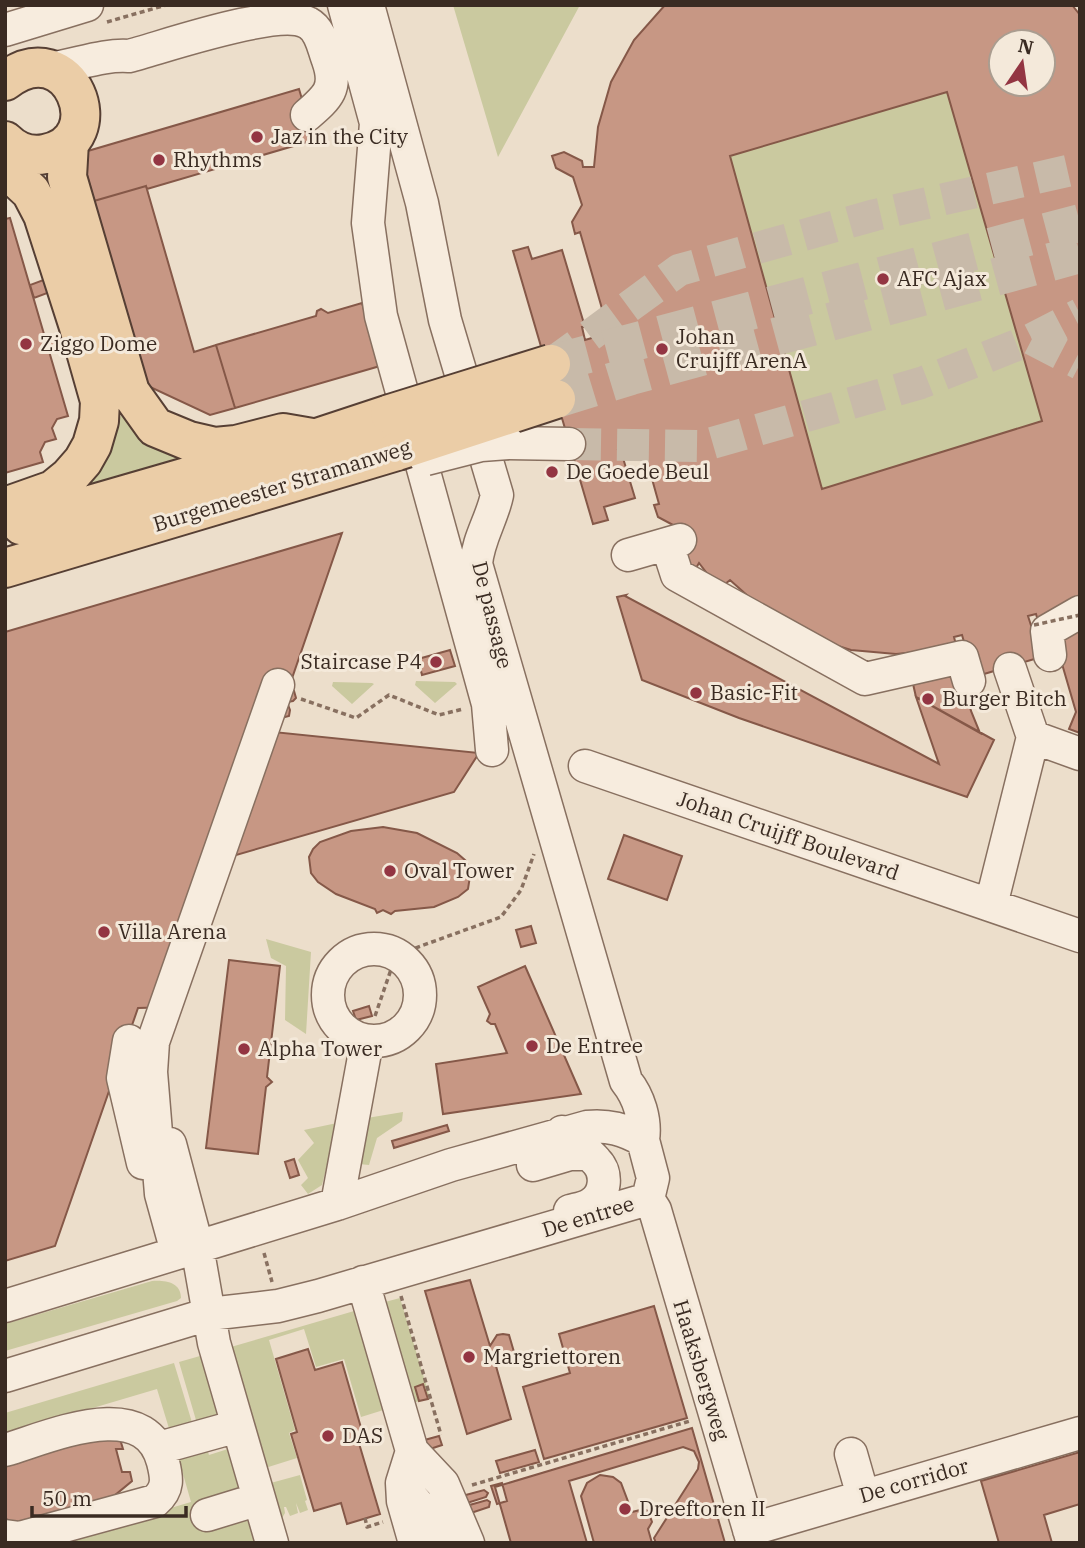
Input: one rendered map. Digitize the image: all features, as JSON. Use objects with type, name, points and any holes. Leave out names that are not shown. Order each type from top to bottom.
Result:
[{"type":"main road","points":[[5,81],[24,69],[61,78]]},
{"type":"main road","name":"Burgemeester Stramanweg","points":[[61,78],[81,110],[80,121],[69,142],[67,177],[60,210],[79,327],[115,397],[155,427],[189,441],[215,447],[236,446],[283,433],[312,438]]},
{"type":"main road","points":[[10,151],[50,153],[69,142]]},
{"type":"main road","points":[[10,151],[36,160],[52,180],[60,210]]},
{"type":"main road","name":"Burgemeester Stramanweg","points":[[5,507],[53,491],[69,477],[83,461],[100,421],[115,397],[60,210]]},
{"type":"main road","name":"Burgemeester Stramanweg","points":[[5,529],[274,452],[390,414],[554,382],[470,429],[399,458],[348,466],[5,568]]},
{"type":"street","points":[[5,30],[87,5]]},
{"type":"street","name":"De passage","points":[[344,5],[376,123],[368,223],[381,316],[488,704],[492,750]]},
{"type":"street","name":"De passage","points":[[368,5],[422,203],[445,320],[497,495],[494,511],[477,549],[476,564],[626,1082],[635,1092],[645,1127],[643,1140]]},
{"type":"street","points":[[61,78],[87,76],[118,66],[129,57],[236,26],[286,18],[307,22],[317,30],[332,75],[328,95],[307,115]]},
{"type":"street","points":[[399,458],[481,445],[569,444]]},
{"type":"street","points":[[628,555],[673,542],[677,575],[864,679],[962,657],[969,681]]},
{"type":"street","points":[[1050,655],[1047,631],[1080,613]]},
{"type":"street","points":[[991,905],[1034,737],[1010,669]]},
{"type":"street","points":[[272,1543],[214,1343],[209,1314],[187,1249],[172,1192],[154,1106],[151,1072],[153,1042],[287,691]]},
{"type":"street","points":[[1034,737],[1080,754]]},
{"type":"street","name":"Johan Cruijff Boulevard","points":[[585,766],[1080,936]]},
{"type":"street","points":[[370,949],[384,950],[396,955],[413,970],[420,987],[419,1006],[409,1026],[394,1037],[367,1041],[350,1035],[334,1020],[330,1010],[329,982],[336,968],[355,953],[370,949]]},
{"type":"street","points":[[129,1041],[123,1078],[146,1175],[172,1192]]},
{"type":"street","points":[[337,1204],[367,1041]]},
{"type":"street","points":[[607,1125],[617,1114],[626,1082]]},
{"type":"street","points":[[5,1306],[562,1132],[607,1125],[626,1130],[643,1140]]},
{"type":"street","points":[[281,1305],[295,1292],[590,1205],[602,1192],[604,1174],[595,1159],[562,1132]]},
{"type":"street","name":"De entree","points":[[5,1376],[209,1314],[281,1305],[648,1199],[653,1178],[643,1140]]},
{"type":"street","points":[[533,1165],[569,1154],[588,1154]]},
{"type":"street","name":"Haaksbergweg","points":[[648,1199],[655,1210],[751,1536]]},
{"type":"street","points":[[363,1282],[412,1451],[402,1479],[431,1495],[442,1516],[450,1543]]},
{"type":"street","points":[[5,1450],[105,1423],[119,1424],[143,1432],[167,1446],[237,1426]]},
{"type":"street","name":"De corridor","points":[[751,1536],[863,1496],[1080,1433]]},
{"type":"street","points":[[5,1536],[20,1538],[155,1500],[166,1483],[167,1446]]},
{"type":"street","points":[[850,1454],[863,1496]]},
{"type":"street","points":[[415,1543],[402,1501],[431,1495],[443,1484],[468,1543]]},
{"type":"street","points":[[429,1543],[431,1495]]},
{"type":"street","points":[[431,1495],[439,1543]]},
{"type":"street","points":[[206,1515],[259,1499]]},
{"type":"path","points":[[1034,625],[1080,613]]},
{"type":"path","points":[[287,691],[356,718],[388,695],[439,715],[488,704]]},
{"type":"path","points":[[367,1041],[396,955],[501,917],[521,890],[536,848]]},
{"type":"path","points":[[257,1227],[281,1305]]},
{"type":"path","points":[[398,1286],[441,1435]]},
{"type":"path","points":[[431,1495],[715,1413]]},
{"type":"green space","points":[[453,5],[580,5],[498,157]]},
{"type":"green space","name":"AFC Ajax","points":[[947,92],[1042,421],[822,489],[730,156]]},
{"type":"green space","points":[[135,413],[215,455],[69,501],[113,418]]},
{"type":"green space","points":[[416,681],[457,684],[435,703],[415,685]]},
{"type":"green space","points":[[333,682],[374,684],[352,704],[332,686]]},
{"type":"green space","points":[[266,939],[311,952],[306,1034],[285,1020],[286,966],[271,958]]},
{"type":"green space","points":[[403,1112],[402,1121],[377,1138],[369,1165],[359,1164],[361,1119]]},
{"type":"green space","points":[[337,1123],[322,1185],[308,1194],[301,1185],[308,1178],[298,1160],[314,1143],[304,1130]]},
{"type":"green space","points":[[152,1281],[175,1285],[181,1298],[5,1351],[5,1324]]},
{"type":"green space","points":[[400,1298],[430,1398],[428,1399],[423,1384],[415,1387],[419,1401],[414,1403],[385,1302]]},
{"type":"green space","points":[[361,1309],[390,1408],[361,1417],[344,1359],[316,1367],[304,1329],[269,1340],[295,1430],[289,1433],[297,1458],[262,1469],[224,1349]]},
{"type":"green space","points":[[207,1354],[224,1412],[198,1427],[179,1362]]},
{"type":"green space","points":[[174,1363],[194,1429],[171,1435],[157,1389],[5,1434],[5,1413]]},
{"type":"green space","points":[[206,1446],[209,1455],[228,1449],[253,1511],[262,1543],[52,1543],[191,1502],[177,1453]]},
{"type":"green space","points":[[300,1475],[308,1510],[300,1513],[296,1503],[298,1513],[290,1516],[284,1507],[282,1518],[274,1520],[267,1484]]},
{"type":"building","name":"Johan Cruijff ArenA","points":[[665,5],[1072,5],[1080,15],[1080,603],[1038,621],[1036,614],[1028,616],[1041,657],[974,677],[962,635],[954,637],[956,645],[938,650],[896,654],[851,650],[806,636],[767,613],[730,580],[719,589],[699,563],[689,580],[675,526],[658,517],[654,505],[659,504],[642,443],[618,450],[635,498],[604,507],[608,520],[593,524],[513,251],[528,247],[532,259],[562,250],[585,327],[582,327],[585,340],[609,333],[580,232],[575,234],[572,222],[582,205],[573,177],[556,168],[552,156],[564,152],[582,161],[583,167],[594,167],[598,127],[611,82],[634,40]],"holes":[[[947,92],[1042,421],[822,489],[730,156]]]},
{"type":"building","points":[[299,89],[314,140],[147,189],[146,186],[94,201],[81,153]]},
{"type":"building","points":[[146,186],[194,352],[216,345],[235,408],[210,415],[148,386],[94,230],[102,227],[94,201]]},
{"type":"building","name":"Ziggo Dome","points":[[10,218],[68,416],[57,419],[52,428],[56,439],[45,442],[40,452],[43,462],[5,473],[5,219]]},
{"type":"building","points":[[102,258],[106,271],[34,298],[30,285]]},
{"type":"building","points":[[362,303],[380,366],[235,408],[216,345],[316,316],[321,309],[328,313]]},
{"type":"building","points":[[123,332],[127,343],[49,350],[46,339]]},
{"type":"building","name":"Villa Arena","points":[[342,533],[288,690],[294,691],[296,698],[287,702],[289,716],[281,718],[273,732],[479,753],[454,792],[229,857],[177,1007],[138,1008],[55,1246],[5,1261],[5,632]]},
{"type":"building","points":[[626,595],[939,764],[916,697],[994,740],[967,797],[739,718],[642,680],[617,597]]},
{"type":"building","points":[[1080,626],[1080,733],[1069,729],[1076,712],[1053,633]]},
{"type":"building","name":"Staircase P4","points":[[450,650],[455,666],[422,675],[418,659]]},
{"type":"building","points":[[958,662],[980,733],[916,697],[911,675]]},
{"type":"building","name":"Oval Tower","points":[[383,827],[417,833],[457,853],[471,870],[468,889],[458,897],[434,907],[395,911],[391,914],[383,910],[377,913],[375,909],[336,894],[318,882],[311,873],[309,857],[320,842],[351,831]]},
{"type":"building","points":[[624,835],[682,856],[667,900],[608,879]]},
{"type":"building","points":[[531,926],[536,943],[521,947],[516,930]]},
{"type":"building","name":"Alpha Tower","points":[[229,960],[280,966],[267,1077],[272,1082],[266,1087],[258,1154],[206,1148]]},
{"type":"building","name":"De Entree","points":[[525,966],[581,1094],[443,1114],[436,1064],[507,1053],[495,1024],[487,1021],[490,1014],[478,987]]},
{"type":"building","points":[[369,1006],[372,1016],[356,1020],[353,1011]]},
{"type":"building","points":[[447,1125],[449,1131],[394,1148],[392,1141]]},
{"type":"building","points":[[294,1159],[299,1175],[290,1178],[285,1162]]},
{"type":"building","name":"Margriettoren","points":[[470,1280],[490,1346],[497,1335],[509,1335],[514,1352],[503,1358],[492,1352],[511,1419],[467,1434],[425,1291]]},
{"type":"building","points":[[654,1306],[687,1418],[544,1459],[523,1387],[570,1373],[559,1334]]},
{"type":"building","name":"DAS","points":[[308,1349],[315,1370],[342,1362],[364,1438],[358,1440],[380,1514],[347,1524],[341,1503],[314,1511],[291,1434],[297,1432],[276,1359]]},
{"type":"building","points":[[423,1384],[428,1399],[419,1401],[415,1387]]},
{"type":"building","points":[[692,1428],[725,1543],[511,1543],[495,1487]]},
{"type":"building","points":[[439,1436],[442,1445],[424,1451],[421,1441]]},
{"type":"building","points":[[120,1439],[123,1449],[116,1449],[122,1472],[130,1472],[132,1481],[109,1500],[23,1524],[8,1521],[5,1517],[5,1461],[51,1444]]},
{"type":"building","name":"Dreeftoren II","points":[[683,1447],[694,1451],[699,1462],[698,1469],[654,1538],[656,1543],[587,1543],[569,1481]]},
{"type":"building","points":[[535,1450],[539,1462],[500,1473],[496,1461]]},
{"type":"building","points":[[1080,1452],[1080,1504],[1044,1515],[1052,1543],[999,1543],[981,1481]]},
{"type":"building","points":[[600,1475],[613,1477],[621,1483],[632,1512],[644,1509],[648,1511],[652,1522],[648,1529],[652,1543],[594,1543],[581,1496],[587,1483]]},
{"type":"building","points":[[502,1483],[507,1501],[497,1504],[491,1486]]},
{"type":"building","points":[[484,1490],[488,1493],[486,1497],[464,1504],[462,1496]]},
{"type":"building","points":[[487,1500],[490,1502],[489,1507],[468,1514],[466,1506]]},
{"type":"tunnel","points":[[551,364],[679,270],[875,215],[1080,168]]},
{"type":"tunnel","points":[[551,364],[1080,223]]},
{"type":"tunnel","points":[[556,399],[631,376],[1080,254]]},
{"type":"tunnel","points":[[569,444],[702,446],[921,383],[1032,339],[1080,314]]},
{"type":"tunnel","points":[[1032,339],[1080,364]]},
{"type":"place","name":"Jaz in the City","points":[[257,137]]},
{"type":"place","name":"Rhythms","points":[[159,160]]},
{"type":"place","name":"AFC Ajax","points":[[883,279]]},
{"type":"place","name":"Ziggo Dome","points":[[26,344]]},
{"type":"place","name":"Johan Cruijff ArenA","points":[[662,349]]},
{"type":"place","name":"De Goede Beul","points":[[552,472]]},
{"type":"place","name":"Staircase P4","points":[[436,662]]},
{"type":"place","name":"Basic-Fit","points":[[696,693]]},
{"type":"place","name":"Burger Bitch","points":[[928,699]]},
{"type":"place","name":"Oval Tower","points":[[390,871]]},
{"type":"place","name":"Villa Arena","points":[[104,932]]},
{"type":"place","name":"De Entree","points":[[532,1046]]},
{"type":"place","name":"Alpha Tower","points":[[244,1049]]},
{"type":"place","name":"Margriettoren","points":[[469,1357]]},
{"type":"place","name":"DAS","points":[[328,1436]]},
{"type":"place","name":"Dreeftoren II","points":[[625,1509]]}]
